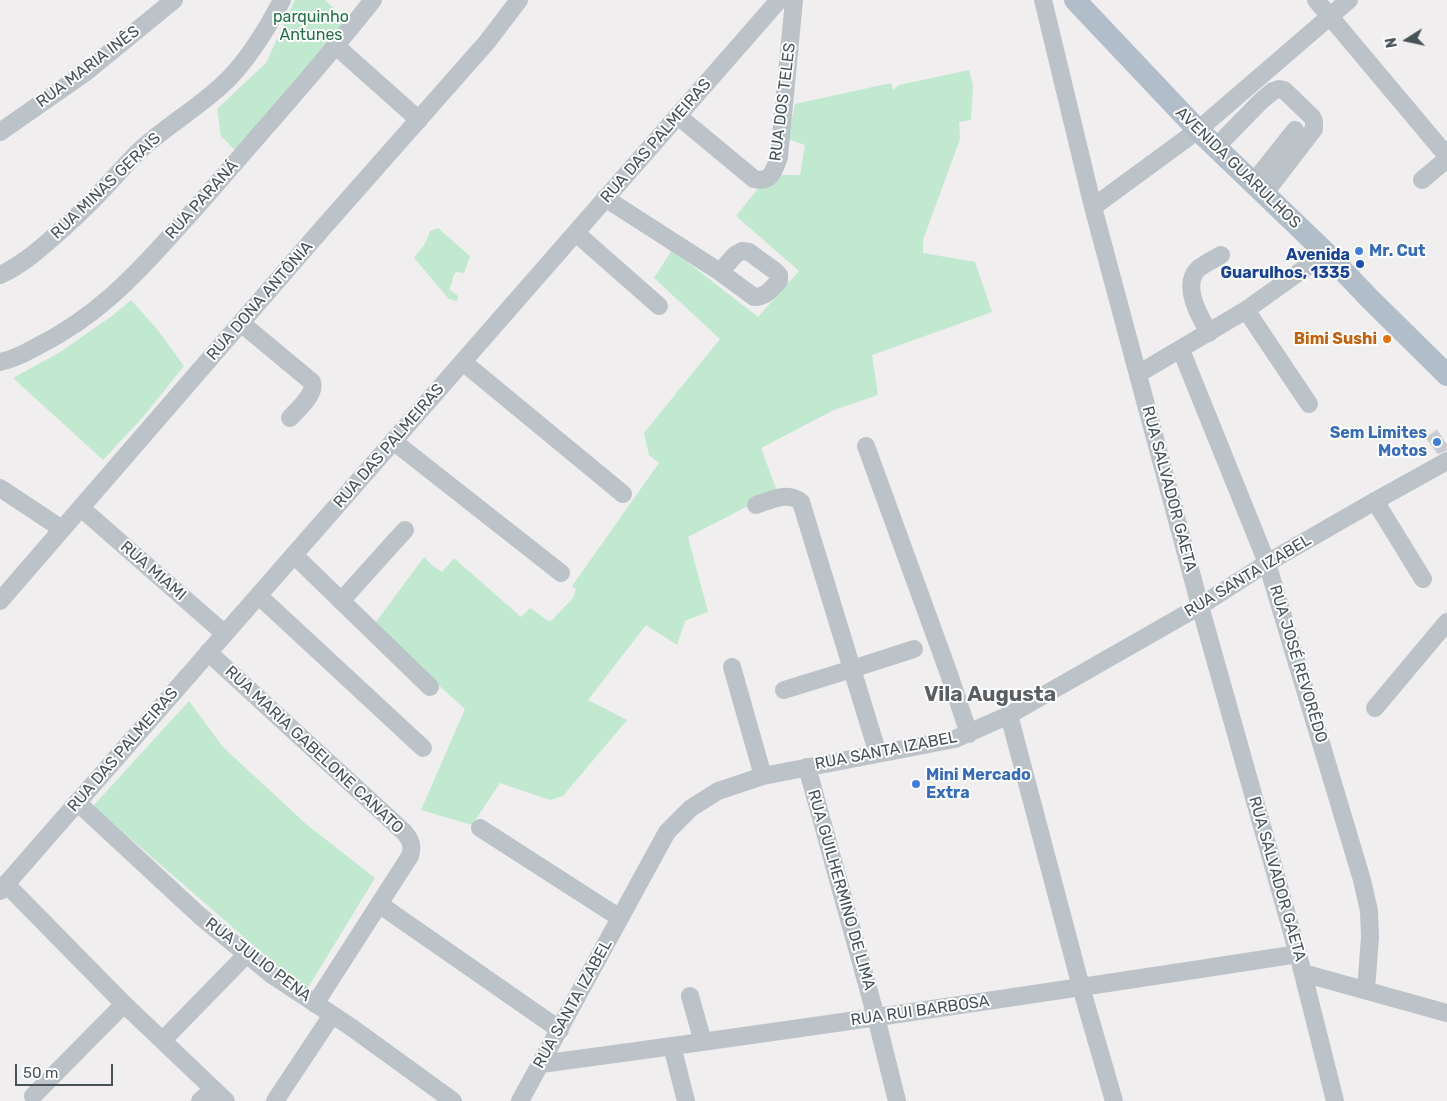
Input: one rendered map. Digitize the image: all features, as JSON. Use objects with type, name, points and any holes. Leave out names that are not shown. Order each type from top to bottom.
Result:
[{"type":"main road","name":"AVENIDA GUARULHOS","points":[[1075,0],[1198,130],[1445,369]]},
{"type":"street","name":"RUA MARIA INÊS","points":[[0,132],[86,72],[174,0]]},
{"type":"street","name":"RUA MINAS GERAIS","points":[[0,275],[14,268],[40,249],[93,200],[154,137],[222,86],[244,60],[282,0]]},
{"type":"street","name":"RUA PARANÁ","points":[[0,362],[13,359],[67,330],[103,305],[138,272],[206,197],[336,46],[373,0]]},
{"type":"street","name":"RUA DONA ANTÔNIA","points":[[0,601],[322,228],[487,42],[519,0]]},
{"type":"street","name":"RUA DAS PALMEIRAS","points":[[3,888],[779,0]]},
{"type":"street","name":"RUA DOS TELES","points":[[678,116],[754,179],[766,179],[772,174],[779,157],[794,0]]},
{"type":"street","name":"RUA SALVADOR GAETA","points":[[1043,0],[1093,207],[1200,606],[1298,954],[1334,1101]]},
{"type":"street","points":[[1048,20],[1051,6],[1058,0]]},
{"type":"street","points":[[1316,0],[1447,157],[1422,180]]},
{"type":"street","points":[[1093,207],[1198,130],[1349,0]]},
{"type":"street","points":[[336,46],[419,120]]},
{"type":"street","points":[[1216,147],[1273,91],[1284,90],[1312,117],[1314,129],[1259,188]]},
{"type":"street","points":[[1259,188],[1296,130]]},
{"type":"street","points":[[605,198],[720,272]]},
{"type":"street","points":[[576,233],[658,306]]},
{"type":"street","points":[[1138,374],[1246,310],[1326,253]]},
{"type":"street","points":[[1209,333],[1195,306],[1192,293],[1192,279],[1197,271],[1221,255]]},
{"type":"street","points":[[1246,310],[1309,404]]},
{"type":"street","points":[[241,323],[312,382],[314,386],[312,392],[290,418]]},
{"type":"street","name":"RUA JOSÉ REVORÊDO","points":[[1181,350],[1267,563],[1362,880],[1369,910],[1370,936],[1366,990]]},
{"type":"street","points":[[463,362],[623,494]]},
{"type":"street","points":[[393,442],[561,573]]},
{"type":"street","points":[[866,446],[946,664],[969,734]]},
{"type":"street","name":"RUA SANTA IZABEL","points":[[520,1101],[667,832],[691,808],[718,791],[763,776],[955,739],[969,734],[1009,715],[1200,606],[1267,563],[1447,460]]},
{"type":"street","points":[[0,488],[62,529]]},
{"type":"street","points":[[756,505],[788,496],[796,498],[801,502],[878,754]]},
{"type":"street","points":[[1375,500],[1422,579]]},
{"type":"street","name":"RUA MIAMI","points":[[81,508],[225,634]]},
{"type":"street","points":[[341,601],[405,530]]},
{"type":"street","points":[[294,555],[430,688]]},
{"type":"street","points":[[258,596],[423,748]]},
{"type":"street","points":[[1375,708],[1447,622]]},
{"type":"street","points":[[784,690],[852,670],[914,648]]},
{"type":"street","name":"RUA MARIA GABELONE CANATO","points":[[208,652],[408,837],[411,845],[410,856],[315,1004]]},
{"type":"street","points":[[732,667],[763,776]]},
{"type":"street","points":[[1009,715],[1081,988],[1114,1101]]},
{"type":"street","name":"RUA GUILHERMINO DE LIMA","points":[[807,767],[876,1017],[897,1101]]},
{"type":"street","name":"RUA JULIO PENA","points":[[77,802],[200,916],[272,975],[351,1027],[454,1101]]},
{"type":"street","points":[[480,828],[620,918]]},
{"type":"street","points":[[3,888],[220,1095],[200,1101]]},
{"type":"street","points":[[379,904],[560,1030]]},
{"type":"street","points":[[163,1040],[248,954]]},
{"type":"street","name":"RUA RUI BARBOSA","points":[[541,1064],[1081,988],[1298,954]]},
{"type":"street","points":[[1303,973],[1447,1013]]},
{"type":"street","points":[[690,996],[703,1042]]},
{"type":"street","points":[[33,1096],[124,1004]]},
{"type":"street","points":[[275,1101],[332,1016]]},
{"type":"street","points":[[672,1046],[686,1101]]},
{"type":"green space","name":"parquinho Antunes","points":[[295,0],[325,0],[348,22],[236,151],[221,136],[217,109],[266,63]]},
{"type":"green space","points":[[969,70],[973,86],[971,120],[959,122],[960,139],[923,240],[923,253],[975,262],[992,312],[872,355],[878,395],[834,410],[761,448],[777,491],[688,537],[708,612],[685,621],[677,645],[646,625],[588,700],[627,720],[563,796],[550,800],[500,783],[472,825],[421,810],[465,709],[373,626],[424,557],[442,572],[454,558],[521,617],[530,608],[550,622],[573,598],[576,589],[572,586],[659,463],[649,455],[644,433],[720,339],[654,278],[672,250],[758,317],[799,271],[736,216],[760,186],[782,175],[800,175],[805,145],[788,139],[795,104],[891,83],[893,90],[899,85]]},
{"type":"green space","points":[[438,228],[470,256],[464,273],[456,272],[449,289],[458,296],[457,301],[449,299],[414,258],[425,243],[430,231]]},
{"type":"green space","points":[[131,300],[157,329],[184,366],[143,417],[103,460],[13,378],[60,352],[112,316]]},
{"type":"green space","points":[[189,701],[223,747],[306,824],[375,878],[306,991],[93,806]]},
{"type":"building","name":"Sem Limites Motos","points":[[1437,430],[1447,445],[1447,450],[1438,454],[1426,438]]},
{"type":"place","name":"Mr. Cut","points":[[1359,251]]},
{"type":"place","name":"Avenida Guarulhos, 1335","points":[[1360,264]]},
{"type":"place","name":"Bimi Sushi","points":[[1387,339]]},
{"type":"place","name":"Sem Limites Motos","points":[[1437,442]]},
{"type":"place","name":"Mini Mercado Extra","points":[[916,784]]},
{"type":"district","name":"Vila Augusta","points":[[990,695]]}]
